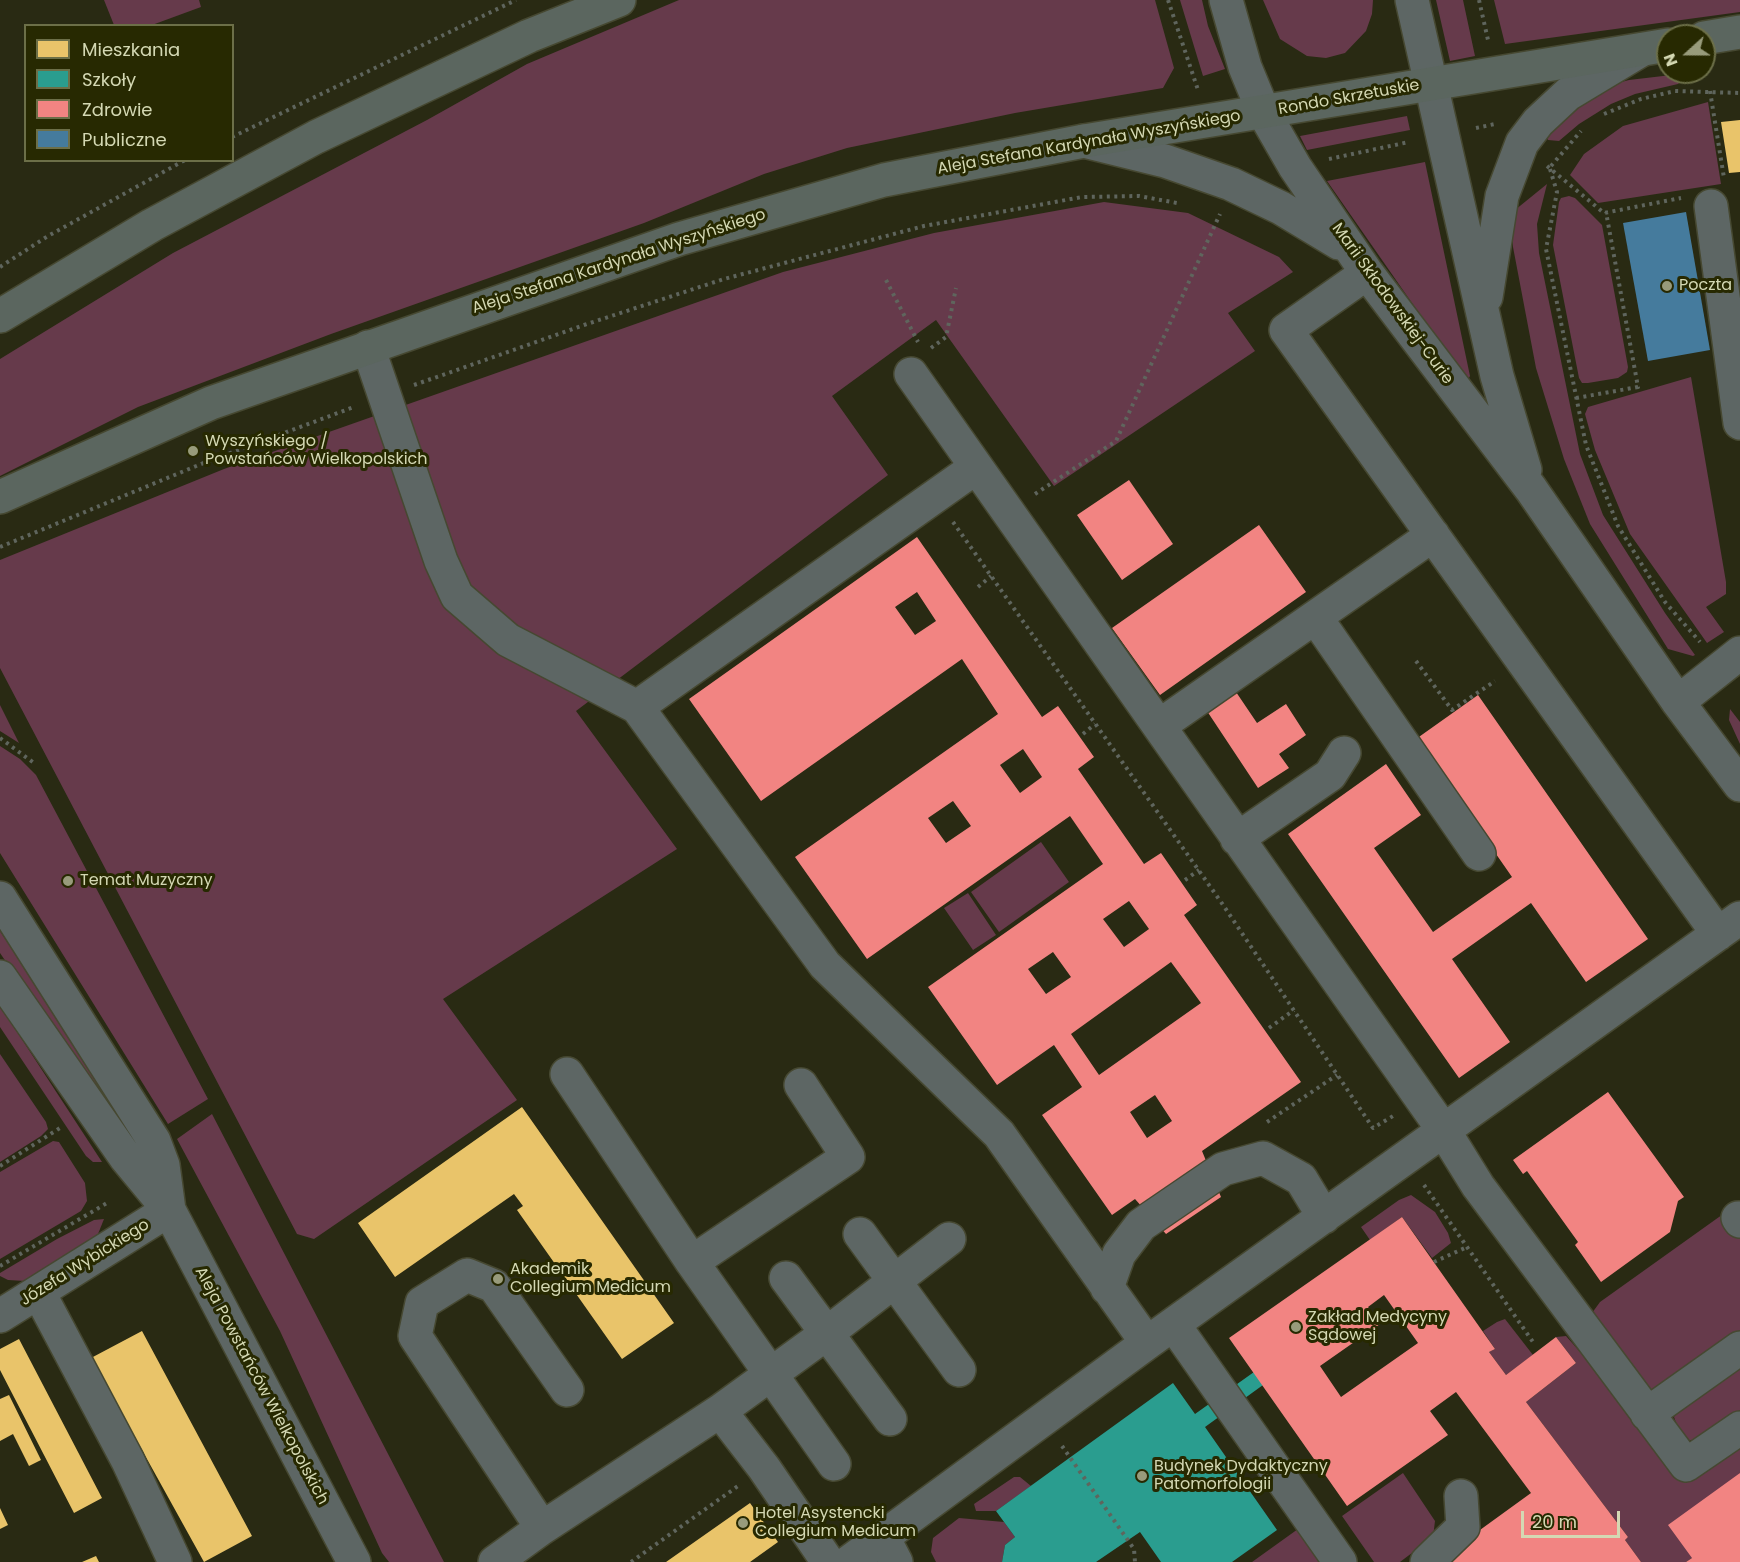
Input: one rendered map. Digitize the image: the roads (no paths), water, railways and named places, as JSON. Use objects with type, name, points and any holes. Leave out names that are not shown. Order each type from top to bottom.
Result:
[{"type":"main road","points":[[0,316],[152,225],[316,137],[529,36],[619,0]]},
{"type":"main road","points":[[1716,36],[1740,32]]},
{"type":"main road","points":[[1431,84],[1656,47]]},
{"type":"main road","name":"Rondo Skrzetuskie","points":[[1264,113],[1431,84]]},
{"type":"main road","name":"Aleja Stefana Kardynała Wyszyńskiego","points":[[0,497],[211,403],[679,239],[884,180],[1084,141],[1264,113]]},
{"type":"street","name":"Rondo Skrzetuskie","points":[[1226,0],[1245,67],[1264,113]]},
{"type":"street","name":"Rondo Skrzetuskie","points":[[1412,0],[1431,84]]},
{"type":"street","points":[[1484,316],[1502,196],[1522,143],[1538,122],[1568,94],[1656,47]]},
{"type":"street","name":"Marii Skłodowskiej-Curie","points":[[1431,84],[1497,376],[1531,489]]},
{"type":"street","name":"Marii Skłodowskiej-Curie","points":[[1264,113],[1295,166],[1360,262],[1531,489],[1678,702],[1740,785]]},
{"type":"street","points":[[849,1562],[889,1549],[1147,1343],[1729,926],[1658,849],[1286,330],[1360,262],[1281,208],[1231,184],[1165,161],[1084,141]]},
{"type":"street","points":[[1697,202],[1740,423]]},
{"type":"street","points":[[368,347],[441,561],[457,596],[507,640],[638,707],[825,965],[999,1134],[1147,1343]]},
{"type":"street","points":[[911,374],[1444,1131],[1478,1186],[1686,1465],[1740,1428]]},
{"type":"street","points":[[638,707],[975,468]]},
{"type":"street","points":[[1159,726],[1433,535]]},
{"type":"street","points":[[1316,618],[1479,854]]},
{"type":"street","points":[[1678,702],[1731,660]]},
{"type":"street","points":[[1237,839],[1330,775],[1344,753]]},
{"type":"street","name":"Aleja Powstańców Wielkopolskich","points":[[0,898],[154,1141],[163,1165],[169,1210]]},
{"type":"street","name":"Aleja Powstańców Wielkopolskich","points":[[0,977],[126,1158],[169,1210],[354,1562]]},
{"type":"street","points":[[567,1074],[692,1262],[834,1464]]},
{"type":"street","points":[[692,1262],[848,1157],[801,1085]]},
{"type":"street","points":[[1107,1288],[1119,1254],[1141,1225],[1223,1168],[1263,1158],[1301,1179],[1324,1217]]},
{"type":"street","name":"Józefa Wybickiego","points":[[0,1316],[169,1210]]},
{"type":"street","points":[[860,1234],[959,1370]]},
{"type":"street","points":[[495,1562],[542,1528],[720,1410],[826,1334],[949,1239]]},
{"type":"street","points":[[542,1528],[416,1336],[422,1303],[466,1275],[494,1287],[567,1390]]},
{"type":"street","points":[[786,1278],[890,1419]]},
{"type":"street","points":[[39,1293],[128,1461],[176,1562]]},
{"type":"street","points":[[1174,1325],[1340,1562]]},
{"type":"street","points":[[1647,1414],[1740,1348]]},
{"type":"street","points":[[720,1410],[764,1468],[828,1562]]},
{"type":"street","points":[[1427,1562],[1463,1527],[1461,1496]]},
{"type":"place","name":"Poczta","points":[[1667,286]]},
{"type":"place","name":"Wyszyńskiego / Powstańców Wielkopolskich","points":[[193,451]]},
{"type":"place","name":"Temat Muzyczny","points":[[68,881]]},
{"type":"place","name":"Akademik Collegium Medicum","points":[[498,1279]]},
{"type":"place","name":"Zakład Medycyny Sądowej","points":[[1296,1327]]},
{"type":"place","name":"Budynek Dydaktyczny Patomorfologii","points":[[1142,1476]]},
{"type":"place","name":"Hotel Asystencki Collegium Medicum","points":[[743,1523]]}]
